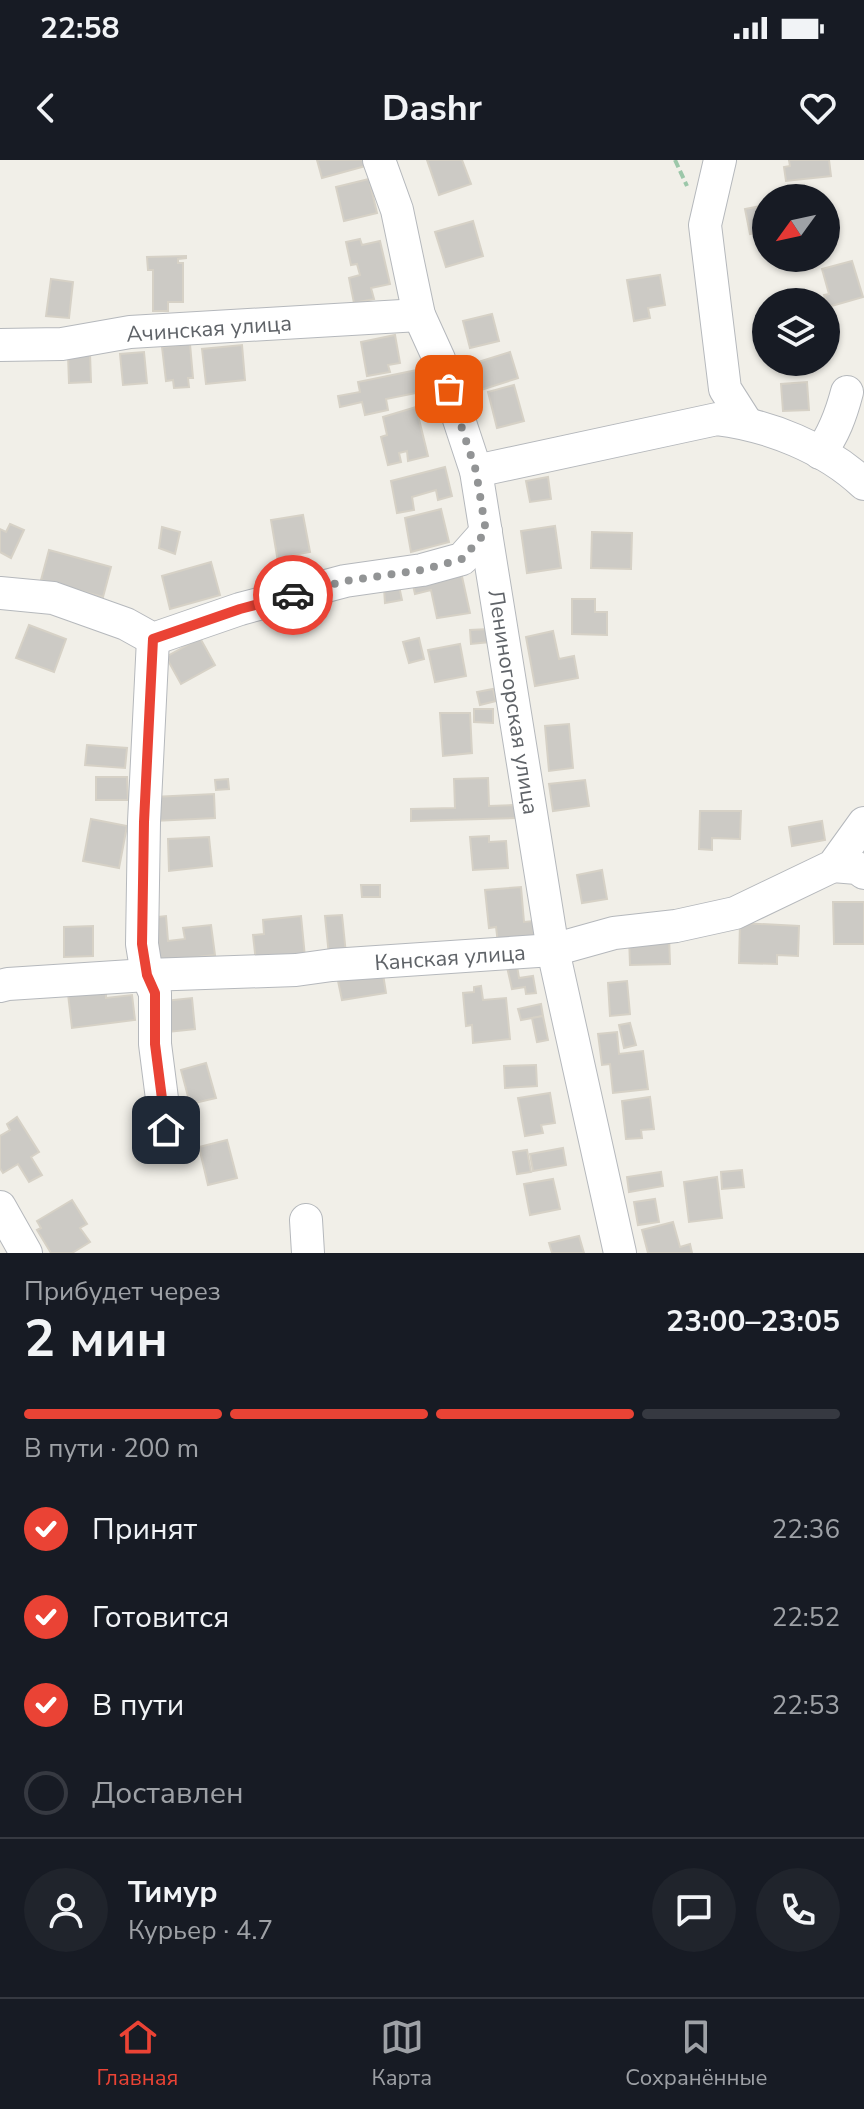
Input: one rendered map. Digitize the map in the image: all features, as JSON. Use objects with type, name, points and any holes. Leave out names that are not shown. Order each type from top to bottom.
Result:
[{"type":"street","name":"Лениногорская улица","points":[[379,160],[397,210],[419,315],[439,359],[476,471],[553,950],[620,1253]]},
{"type":"street","points":[[720,160],[705,225],[725,389],[746,422]]},
{"type":"street","name":"Ачинская улица","points":[[0,345],[62,344],[130,332],[419,315]]},
{"type":"street","points":[[820,453],[832,436],[847,392]]},
{"type":"street","points":[[476,471],[717,419],[746,422],[803,443],[864,484]]},
{"type":"street","points":[[0,593],[53,598],[126,624],[153,639],[240,609],[345,581],[422,570],[462,559],[486,532]]},
{"type":"street","points":[[153,639],[142,944],[147,975],[155,993],[155,1044],[166,1130]]},
{"type":"street","name":"Канская улица","points":[[0,986],[147,975],[296,970],[553,950],[614,933],[676,926],[735,913],[833,866],[864,823]]},
{"type":"street","points":[[833,866],[857,868],[864,873]]},
{"type":"street","points":[[0,1207],[26,1253]]},
{"type":"street","points":[[306,1220],[308,1253]]},
{"type":"building","points":[[317,160],[367,160],[369,165],[322,178]]},
{"type":"building","points":[[427,160],[462,160],[471,184],[439,195]]},
{"type":"building","points":[[789,160],[829,160],[831,176],[786,181],[784,167],[790,166]]},
{"type":"building","points":[[369,179],[377,213],[344,221],[336,187]]},
{"type":"building","points":[[752,208],[752,234],[750,234],[745,209]]},
{"type":"building","points":[[473,221],[483,256],[446,267],[435,232]]},
{"type":"building","points":[[360,239],[362,245],[380,241],[390,284],[371,288],[374,299],[354,303],[349,278],[360,275],[357,264],[351,265],[346,242]]},
{"type":"building","points":[[186,256],[178,259],[178,263],[183,263],[183,302],[168,302],[168,311],[153,311],[153,270],[148,270],[147,257]]},
{"type":"building","points":[[852,261],[863,297],[840,304],[840,288],[827,288],[823,272],[840,272],[840,264]]},
{"type":"building","points":[[660,275],[665,305],[648,308],[650,318],[634,321],[627,280]]},
{"type":"building","points":[[51,279],[73,282],[69,318],[46,316]]},
{"type":"building","points":[[492,314],[499,341],[470,348],[463,321]]},
{"type":"building","points":[[395,335],[400,363],[388,365],[390,372],[367,376],[361,342]]},
{"type":"building","points":[[190,344],[193,378],[188,378],[189,387],[174,388],[173,380],[166,381],[162,347]]},
{"type":"building","points":[[242,345],[245,380],[206,384],[202,349]]},
{"type":"building","points":[[144,352],[147,383],[123,385],[120,354]]},
{"type":"building","points":[[510,352],[518,378],[481,390],[472,364]]},
{"type":"building","points":[[90,353],[91,382],[69,383],[68,354]]},
{"type":"building","points":[[417,370],[421,392],[386,399],[388,410],[365,415],[362,402],[340,407],[338,396],[360,392],[358,382]]},
{"type":"building","points":[[807,382],[809,410],[783,411],[781,384]]},
{"type":"building","points":[[514,385],[524,421],[497,428],[488,392]]},
{"type":"building","points":[[416,407],[428,456],[408,461],[407,451],[399,453],[401,462],[388,465],[381,437],[387,435],[383,417]]},
{"type":"building","points":[[445,467],[452,496],[438,500],[436,490],[412,497],[414,510],[397,513],[391,481]]},
{"type":"building","points":[[548,477],[551,499],[530,502],[526,481]]},
{"type":"building","points":[[441,509],[449,542],[411,552],[405,518]]},
{"type":"building","points":[[303,515],[310,552],[293,555],[295,578],[281,580],[271,520]]},
{"type":"building","points":[[10,524],[24,530],[11,558],[0,552],[0,529],[6,532]]},
{"type":"building","points":[[555,526],[561,568],[527,573],[521,531]]},
{"type":"building","points":[[162,527],[180,532],[175,554],[159,548]]},
{"type":"building","points":[[592,532],[632,533],[631,569],[591,568]]},
{"type":"building","points":[[49,550],[111,567],[103,597],[41,580]]},
{"type":"building","points":[[211,562],[220,595],[170,609],[162,576]]},
{"type":"building","points":[[461,572],[470,613],[437,618],[431,590],[415,594],[412,581]]},
{"type":"building","points":[[399,586],[402,600],[385,603],[384,588]]},
{"type":"building","points":[[572,599],[595,599],[595,612],[607,612],[607,635],[572,634]]},
{"type":"building","points":[[29,625],[66,639],[54,672],[16,658]]},
{"type":"building","points":[[489,629],[490,642],[471,644],[470,630]]},
{"type":"building","points":[[553,631],[559,659],[574,656],[578,678],[535,686],[526,637]]},
{"type":"building","points":[[200,638],[215,665],[181,684],[166,657]]},
{"type":"building","points":[[419,638],[424,659],[409,663],[403,642]]},
{"type":"building","points":[[460,644],[466,676],[435,682],[428,650]]},
{"type":"building","points":[[493,689],[496,701],[480,705],[477,692]]},
{"type":"building","points":[[474,709],[493,709],[493,723],[474,722]]},
{"type":"building","points":[[440,713],[470,713],[472,753],[443,756]]},
{"type":"building","points":[[569,724],[573,768],[549,771],[545,726]]},
{"type":"building","points":[[87,745],[127,748],[125,768],[85,765]]},
{"type":"building","points":[[96,777],[127,777],[128,800],[96,800]]},
{"type":"building","points":[[488,778],[489,806],[515,805],[516,818],[411,821],[411,809],[455,808],[454,779]]},
{"type":"building","points":[[228,779],[229,789],[216,790],[215,780]]},
{"type":"building","points":[[585,780],[589,806],[553,811],[549,784]]},
{"type":"building","points":[[214,794],[215,818],[154,821],[153,797]]},
{"type":"building","points":[[700,811],[741,811],[740,839],[712,838],[712,850],[699,849]]},
{"type":"building","points":[[91,819],[127,826],[119,868],[83,861]]},
{"type":"building","points":[[822,821],[825,840],[792,846],[789,827]]},
{"type":"building","points":[[489,836],[489,842],[506,841],[508,868],[473,870],[470,837]]},
{"type":"building","points":[[209,837],[212,866],[169,871],[168,839]]},
{"type":"building","points":[[602,870],[607,899],[582,903],[577,875]]},
{"type":"building","points":[[361,885],[380,885],[380,897],[362,897]]},
{"type":"building","points":[[521,887],[524,922],[533,921],[535,940],[498,943],[496,927],[489,928],[485,890]]},
{"type":"building","points":[[833,902],[864,902],[864,944],[834,944]]},
{"type":"building","points":[[342,915],[346,954],[329,956],[325,916]]},
{"type":"building","points":[[166,916],[168,941],[185,939],[183,928],[211,925],[215,955],[153,962],[149,918]]},
{"type":"building","points":[[301,916],[305,957],[256,962],[253,935],[264,934],[263,920]]},
{"type":"building","points":[[740,923],[799,926],[798,956],[777,955],[777,964],[739,963]]},
{"type":"building","points":[[93,926],[93,956],[64,957],[64,927]]},
{"type":"building","points":[[669,935],[670,964],[630,965],[629,936]]},
{"type":"building","points":[[517,966],[519,978],[533,976],[536,993],[526,994],[525,987],[512,989],[507,967]]},
{"type":"building","points":[[382,968],[386,993],[342,1000],[337,976]]},
{"type":"building","points":[[627,981],[630,1014],[610,1016],[608,983]]},
{"type":"building","points":[[481,986],[483,1000],[506,998],[510,1039],[473,1043],[472,1025],[466,1026],[463,993],[474,992],[474,987]]},
{"type":"building","points":[[106,990],[106,998],[132,995],[135,1020],[72,1028],[68,994]]},
{"type":"building","points":[[192,998],[195,1029],[168,1032],[165,1001]]},
{"type":"building","points":[[541,1004],[543,1016],[521,1020],[518,1009]]},
{"type":"building","points":[[543,1016],[548,1040],[537,1042],[532,1018]]},
{"type":"building","points":[[630,1023],[636,1045],[624,1048],[619,1025]]},
{"type":"building","points":[[617,1032],[619,1054],[643,1051],[648,1089],[613,1093],[610,1064],[602,1065],[598,1034]]},
{"type":"building","points":[[206,1063],[216,1098],[190,1104],[181,1070]]},
{"type":"building","points":[[536,1065],[537,1086],[505,1088],[504,1066]]},
{"type":"building","points":[[550,1093],[555,1123],[541,1125],[543,1133],[525,1136],[518,1098]]},
{"type":"building","points":[[650,1097],[654,1129],[641,1130],[642,1138],[626,1139],[622,1101]]},
{"type":"building","points":[[17,1117],[39,1152],[31,1157],[42,1175],[29,1182],[18,1164],[3,1173],[0,1168],[0,1136],[10,1130],[7,1124]]},
{"type":"building","points":[[227,1140],[237,1178],[208,1185],[199,1147]]},
{"type":"building","points":[[563,1148],[566,1165],[533,1171],[530,1154]]},
{"type":"building","points":[[527,1150],[531,1172],[517,1174],[513,1152]]},
{"type":"building","points":[[742,1170],[744,1187],[722,1189],[721,1172]]},
{"type":"building","points":[[661,1172],[663,1186],[629,1192],[627,1177]]},
{"type":"building","points":[[717,1177],[722,1218],[689,1222],[684,1182]]},
{"type":"building","points":[[553,1179],[560,1209],[530,1215],[524,1184]]},
{"type":"building","points":[[655,1199],[659,1222],[638,1225],[634,1202]]},
{"type":"building","points":[[72,1200],[87,1224],[80,1228],[90,1242],[72,1253],[51,1253],[37,1230],[41,1228],[37,1221]]},
{"type":"building","points":[[673,1222],[680,1247],[690,1244],[692,1253],[648,1253],[642,1230]]},
{"type":"building","points":[[579,1236],[584,1253],[552,1253],[549,1243]]},
{"type":"way so far","points":[[293,595],[345,581],[422,570],[462,559],[486,532],[476,471],[449,389]]},
{"type":"route","points":[[166,1130],[155,1044],[155,993],[147,975],[142,944],[153,639],[240,609],[293,595]]}]
